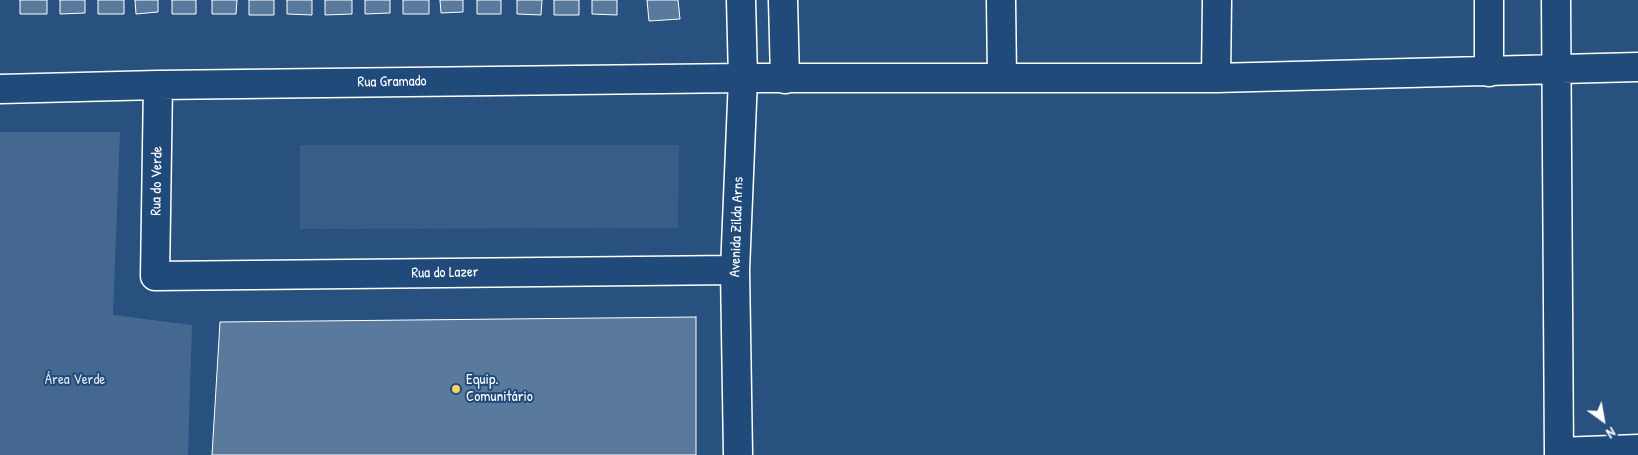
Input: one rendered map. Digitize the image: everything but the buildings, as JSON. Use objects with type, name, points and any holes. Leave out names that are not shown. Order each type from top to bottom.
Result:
[{"type":"street","name":"Avenida Zilda Arns","points":[[738,455],[735,270],[743,78],[741,0]]},
{"type":"street","points":[[783,0],[785,79]]},
{"type":"street","points":[[1001,0],[1002,78]]},
{"type":"street","points":[[1216,78],[1217,0]]},
{"type":"street","points":[[1489,0],[1489,72]]},
{"type":"street","points":[[1556,0],[1559,454],[1638,449]]},
{"type":"street","name":"Rua Gramado","points":[[0,89],[158,85],[743,78],[1216,78],[1638,67]]},
{"type":"street","name":"Rua do Verde","points":[[155,276],[158,85]]},
{"type":"street","name":"Rua do Lazer","points":[[155,276],[735,270]]},
{"type":"shaded area","points":[[300,145],[679,145],[678,228],[300,229]]},
{"type":"green space","name":"Área Verde","points":[[0,132],[120,132],[113,315],[192,325],[188,455],[0,455]]},
{"type":"place","name":"Equip. Comunitário","points":[[456,389]]}]
